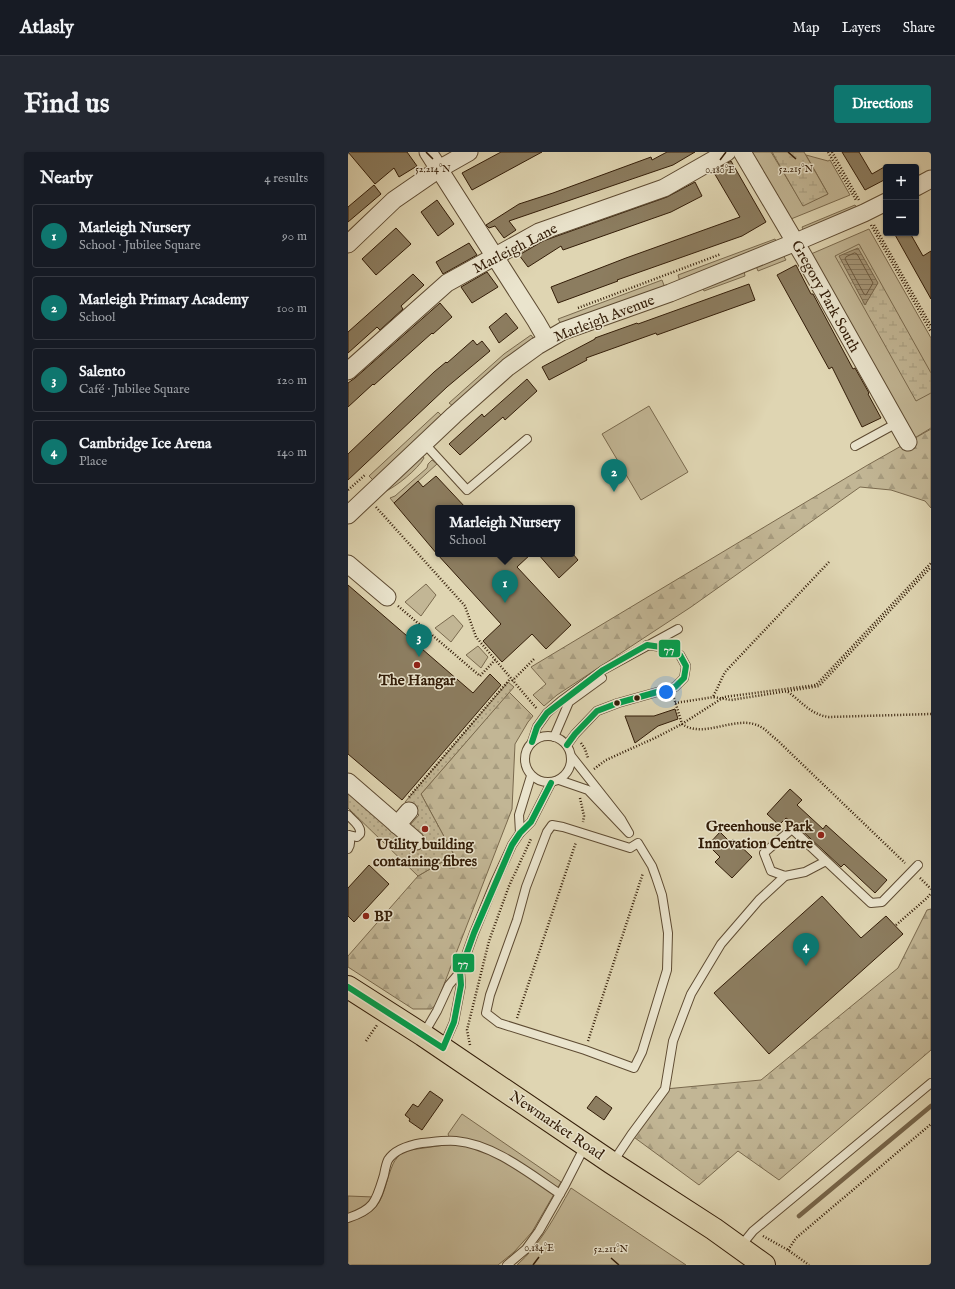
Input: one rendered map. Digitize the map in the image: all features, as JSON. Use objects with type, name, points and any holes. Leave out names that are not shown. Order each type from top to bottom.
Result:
[{"type":"main road","name":"Newmarket Road","points":[[348,987],[443,1048],[612,1163],[714,1229],[764,1265]]},
{"type":"street","points":[[428,152],[547,340]]},
{"type":"street","points":[[348,244],[394,200],[439,169],[469,152]]},
{"type":"street","name":"Marleigh Lane","points":[[348,371],[447,283],[539,232],[664,188],[727,152]]},
{"type":"street","name":"Gregory Park South","points":[[742,152],[796,242],[908,442]]},
{"type":"street","points":[[919,185],[931,179]]},
{"type":"street","name":"Marleigh Avenue","points":[[349,512],[508,367],[563,330],[670,293],[796,242],[865,213],[883,204]]},
{"type":"street","points":[[348,564],[387,596]]},
{"type":"street","points":[[348,782],[416,841]]},
{"type":"street","points":[[394,822],[409,811]]},
{"type":"lane","points":[[855,446],[897,423]]},
{"type":"lane","points":[[424,443],[467,490],[527,439]]},
{"type":"lane","points":[[532,742],[540,722],[547,713],[561,701],[603,670],[678,629]]},
{"type":"lane","points":[[567,745],[575,734],[597,711],[618,703],[675,687],[684,678],[686,666],[680,655],[668,648],[647,645]]},
{"type":"lane","points":[[554,737],[569,702],[602,678]]},
{"type":"lane","points":[[572,757],[569,771],[559,780],[550,783],[544,783],[531,776],[525,763],[527,748],[532,742],[546,736],[561,740],[567,745],[572,757],[586,777],[621,819],[629,833]]},
{"type":"lane","points":[[520,833],[519,815],[531,776]]},
{"type":"lane","points":[[559,780],[588,790],[638,843],[652,866],[662,895],[668,933],[668,970],[642,1052],[634,1068],[585,1050],[499,1022],[486,1013],[490,995],[517,920],[526,888],[545,838],[552,825],[630,848],[638,843]]},
{"type":"lane","points":[[423,1035],[437,1011],[449,985],[460,972],[474,932],[512,845],[520,833],[531,822],[550,783]]},
{"type":"lane","points":[[348,815],[361,830],[357,837],[348,835]]},
{"type":"lane","points":[[785,876],[771,871],[764,854],[792,829],[871,903],[882,902],[916,868]]},
{"type":"lane","points":[[348,835],[351,840],[348,849]]},
{"type":"lane","points":[[612,1163],[665,1089],[673,1041],[692,994],[721,944],[759,900],[785,876],[804,872],[826,861]]},
{"type":"lane","points":[[443,1048],[454,1022],[461,985],[460,972]]},
{"type":"lane","points":[[740,1247],[753,1231],[931,1083]]},
{"type":"lane","points":[[348,1218],[365,1211],[375,1201],[379,1193],[388,1161],[393,1155],[402,1149],[415,1144],[432,1142],[457,1141],[502,1156],[560,1194]]},
{"type":"lane","points":[[507,1265],[526,1249],[535,1236],[560,1194],[586,1144]]},
{"type":"path","points":[[828,152],[931,326]]},
{"type":"path","points":[[832,152],[931,332]]},
{"type":"path","points":[[571,310],[728,251]]},
{"type":"path","points":[[354,486],[378,509],[465,606],[476,637],[535,707]]},
{"type":"path","points":[[712,697],[726,672],[829,562]]},
{"type":"path","points":[[586,777],[592,770],[606,760],[657,738],[723,698],[816,685],[931,563]]},
{"type":"path","points":[[675,703],[712,697],[731,700],[819,686],[931,567]]},
{"type":"path","points":[[387,596],[480,676],[495,660]]},
{"type":"path","points":[[394,822],[511,680],[534,659]]},
{"type":"path","points":[[782,689],[820,716],[931,714]]},
{"type":"path","points":[[673,697],[682,724],[686,727],[705,729],[747,723],[761,727],[916,868],[931,889]]},
{"type":"path","points":[[514,1027],[580,833],[584,816],[577,787]]},
{"type":"path","points":[[470,1047],[467,1030],[489,941],[510,886],[534,833]]},
{"type":"path","points":[[585,1050],[644,871],[652,866]]},
{"type":"path","points":[[896,925],[928,898],[931,893]]},
{"type":"path","points":[[788,1250],[796,1238],[931,1124]]},
{"type":"green space","points":[[752,152],[771,152],[803,205],[828,194],[806,155],[828,161],[830,160],[850,195],[791,219]]},
{"type":"green space","points":[[772,152],[804,152],[828,194],[803,206]]},
{"type":"green space","points":[[855,205],[861,214],[804,231],[802,227]]},
{"type":"green space","points":[[869,229],[931,338],[931,428],[913,439],[811,254]]},
{"type":"green space","points":[[775,239],[778,244],[680,282],[678,275]]},
{"type":"green space","points":[[859,244],[931,373],[931,393],[916,401],[835,256]]},
{"type":"green space","points":[[783,255],[786,260],[758,271],[756,266]]},
{"type":"green space","points":[[744,271],[745,276],[704,291],[702,287]]},
{"type":"green space","points":[[662,280],[665,288],[562,325],[558,319]]},
{"type":"green space","points":[[531,335],[534,339],[453,406],[449,403],[504,354]]},
{"type":"green space","points":[[649,406],[688,472],[641,500],[602,434]]},
{"type":"green space","points":[[438,412],[442,416],[373,480],[369,476]]},
{"type":"green space","points":[[931,429],[931,508],[925,501],[891,490],[860,487],[691,607],[557,695],[544,706],[533,695],[546,684],[531,667],[866,466]]},
{"type":"green space","points":[[422,455],[424,458],[412,472],[384,492]]},
{"type":"green space","points":[[432,460],[437,464],[394,503],[390,498],[395,496],[427,468],[428,464]]},
{"type":"green space","points":[[426,584],[436,595],[421,616],[405,602]]},
{"type":"green space","points":[[453,615],[463,626],[451,642],[435,628]]},
{"type":"green space","points":[[478,646],[488,657],[481,668],[466,655]]},
{"type":"green space","points":[[508,682],[514,687],[421,794],[454,855],[418,876],[348,808],[348,791],[409,826],[419,815],[405,802]]},
{"type":"green space","points":[[509,692],[533,716],[515,744],[512,809],[436,1005],[431,1009],[413,1009],[348,967],[348,956],[418,876],[454,855],[421,794]]},
{"type":"green space","points":[[931,909],[931,1050],[779,1180],[738,1151],[699,1185],[631,1135],[665,1089],[761,1080],[898,968],[927,910]]},
{"type":"green space","points":[[462,1114],[561,1182],[532,1232],[514,1252],[498,1265],[348,1265],[348,1221],[369,1213],[376,1207],[384,1192],[394,1162],[403,1151],[445,1145],[451,1141],[448,1134]]},
{"type":"green space","points":[[571,1188],[686,1265],[517,1265],[526,1257],[540,1239]]},
{"type":"green space","points":[[348,1196],[374,1197],[373,1200],[359,1211],[348,1214]]},
{"type":"water","points":[[858,248],[878,283],[865,305],[839,256]]},
{"type":"building","points":[[348,152],[407,152],[417,166],[399,177],[394,168],[375,184]]},
{"type":"building","points":[[501,152],[542,152],[472,190],[462,173]]},
{"type":"building","points":[[667,152],[695,152],[673,165],[509,221],[516,230],[504,238],[495,226],[489,228],[486,225],[519,204],[651,157],[652,160]]},
{"type":"building","points":[[842,152],[859,152],[872,174],[883,168],[883,181],[865,190]]},
{"type":"building","points":[[731,161],[766,222],[742,236],[617,280],[618,281],[558,303],[551,287],[740,217],[713,171]]},
{"type":"building","points":[[695,182],[702,196],[671,212],[563,250],[561,246],[528,267],[519,255],[543,241],[667,197]]},
{"type":"building","points":[[374,185],[381,194],[348,222],[348,207]]},
{"type":"building","points":[[437,200],[454,224],[438,236],[421,212]]},
{"type":"building","points":[[396,228],[411,244],[376,275],[362,259]]},
{"type":"building","points":[[896,236],[912,236],[923,256],[931,251],[931,299]]},
{"type":"building","points":[[469,243],[477,255],[443,274],[436,262]]},
{"type":"building","points":[[796,265],[853,369],[855,368],[869,393],[868,394],[881,418],[862,427],[832,367],[829,369],[777,275]]},
{"type":"building","points":[[487,272],[498,287],[472,303],[461,287]]},
{"type":"building","points":[[413,274],[424,285],[401,306],[403,309],[380,330],[377,327],[348,353],[348,332]]},
{"type":"building","points":[[749,284],[755,300],[657,335],[656,333],[586,358],[587,360],[549,380],[542,367],[595,338]]},
{"type":"building","points":[[440,303],[452,317],[348,407],[348,383]]},
{"type":"building","points":[[506,313],[518,328],[499,343],[489,327]]},
{"type":"building","points":[[473,340],[477,345],[482,341],[490,351],[447,387],[348,480],[348,454],[434,372],[446,362],[447,363]]},
{"type":"building","points":[[527,379],[537,391],[505,420],[503,417],[460,455],[449,444],[482,414],[484,417]]},
{"type":"building","points":[[436,476],[463,505],[435,505],[435,552],[394,503],[418,481],[423,487]]},
{"type":"building","points":[[575,556],[578,560],[559,578],[541,557]]},
{"type":"building","points":[[440,557],[528,557],[517,567],[571,625],[546,649],[532,634],[502,662],[483,641],[501,624]]},
{"type":"building","points":[[348,585],[473,693],[490,674],[501,685],[402,800],[348,754]]},
{"type":"building","points":[[675,709],[678,719],[658,726],[635,743],[625,716],[654,716]]},
{"type":"building","name":"Greenhouse Park Innovation Centre","points":[[790,789],[802,800],[797,805],[823,829],[826,825],[887,880],[875,893],[844,864],[841,867],[796,825],[786,818],[779,825],[767,814]]},
{"type":"building","points":[[720,832],[730,842],[733,839],[752,857],[732,878],[715,862],[720,857],[708,845]]},
{"type":"building","points":[[369,865],[389,884],[354,922],[348,916],[348,888]]},
{"type":"building","points":[[822,896],[861,938],[886,916],[903,934],[769,1054],[714,993]]},
{"type":"building","points":[[430,1091],[443,1100],[422,1130],[409,1121],[410,1119],[405,1115],[413,1104],[418,1107]]},
{"type":"building","points":[[596,1096],[612,1108],[604,1120],[587,1108]]},
{"type":"waterway","points":[[799,1216],[931,1106]]},
{"type":"transit line","name":"77","points":[[532,742],[537,727],[547,713],[603,670],[647,645],[668,648],[680,655],[686,666],[684,678],[675,687],[618,703],[597,711],[575,734],[567,745]]},
{"type":"transit line","name":"77","points":[[348,987],[443,1048],[454,1022],[461,985],[460,972],[474,933],[512,845],[520,833],[531,822],[551,783]]},
{"type":"place","name":"Marleigh Primary Academy","points":[[614,492]]},
{"type":"place","name":"Marleigh Nursery","points":[[505,603]]},
{"type":"place","name":"Salento","points":[[419,657]]},
{"type":"place","name":"The Hangar","points":[[417,665]]},
{"type":"place","name":"Utility building containing fibres","points":[[425,829]]},
{"type":"place","name":"Greenhouse Park Innovation Centre","points":[[821,835]]},
{"type":"place","name":"BP","points":[[366,916]]},
{"type":"place","name":"Cambridge Ice Arena","points":[[806,966]]}]
